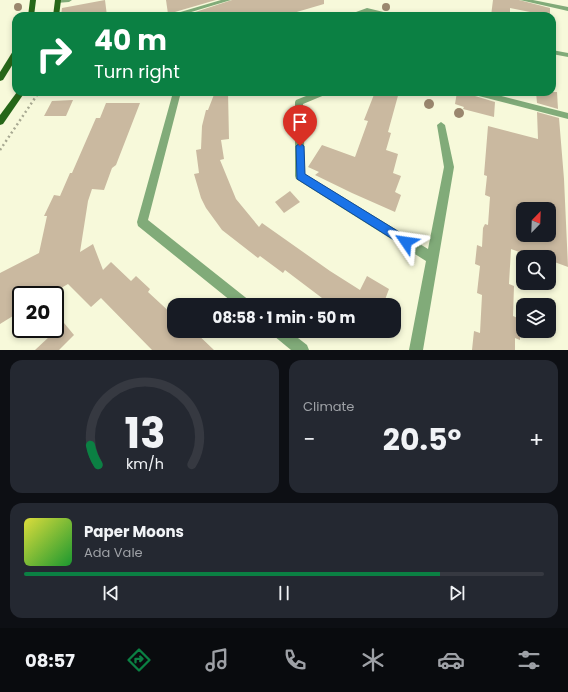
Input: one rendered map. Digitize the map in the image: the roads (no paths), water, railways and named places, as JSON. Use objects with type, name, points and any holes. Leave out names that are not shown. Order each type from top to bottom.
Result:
[{"type":"main road","points":[[32,12],[33,0]]},
{"type":"main road","points":[[57,12],[58,1]]},
{"type":"main road","points":[[0,78],[12,59]]},
{"type":"main road","points":[[0,122],[18,96]]},
{"type":"street","points":[[58,1],[69,0]]},
{"type":"street","points":[[184,12],[228,0]]},
{"type":"street","points":[[523,0],[568,9]]},
{"type":"street","points":[[361,12],[367,10],[376,12]]},
{"type":"street","points":[[556,53],[568,55]]},
{"type":"street","points":[[176,96],[142,222],[237,298]]},
{"type":"street","points":[[314,96],[299,102],[300,176],[432,258]]},
{"type":"street","points":[[490,96],[568,116]]},
{"type":"street","points":[[416,350],[449,167],[441,125]]},
{"type":"street","points":[[287,338],[302,350]]}]
